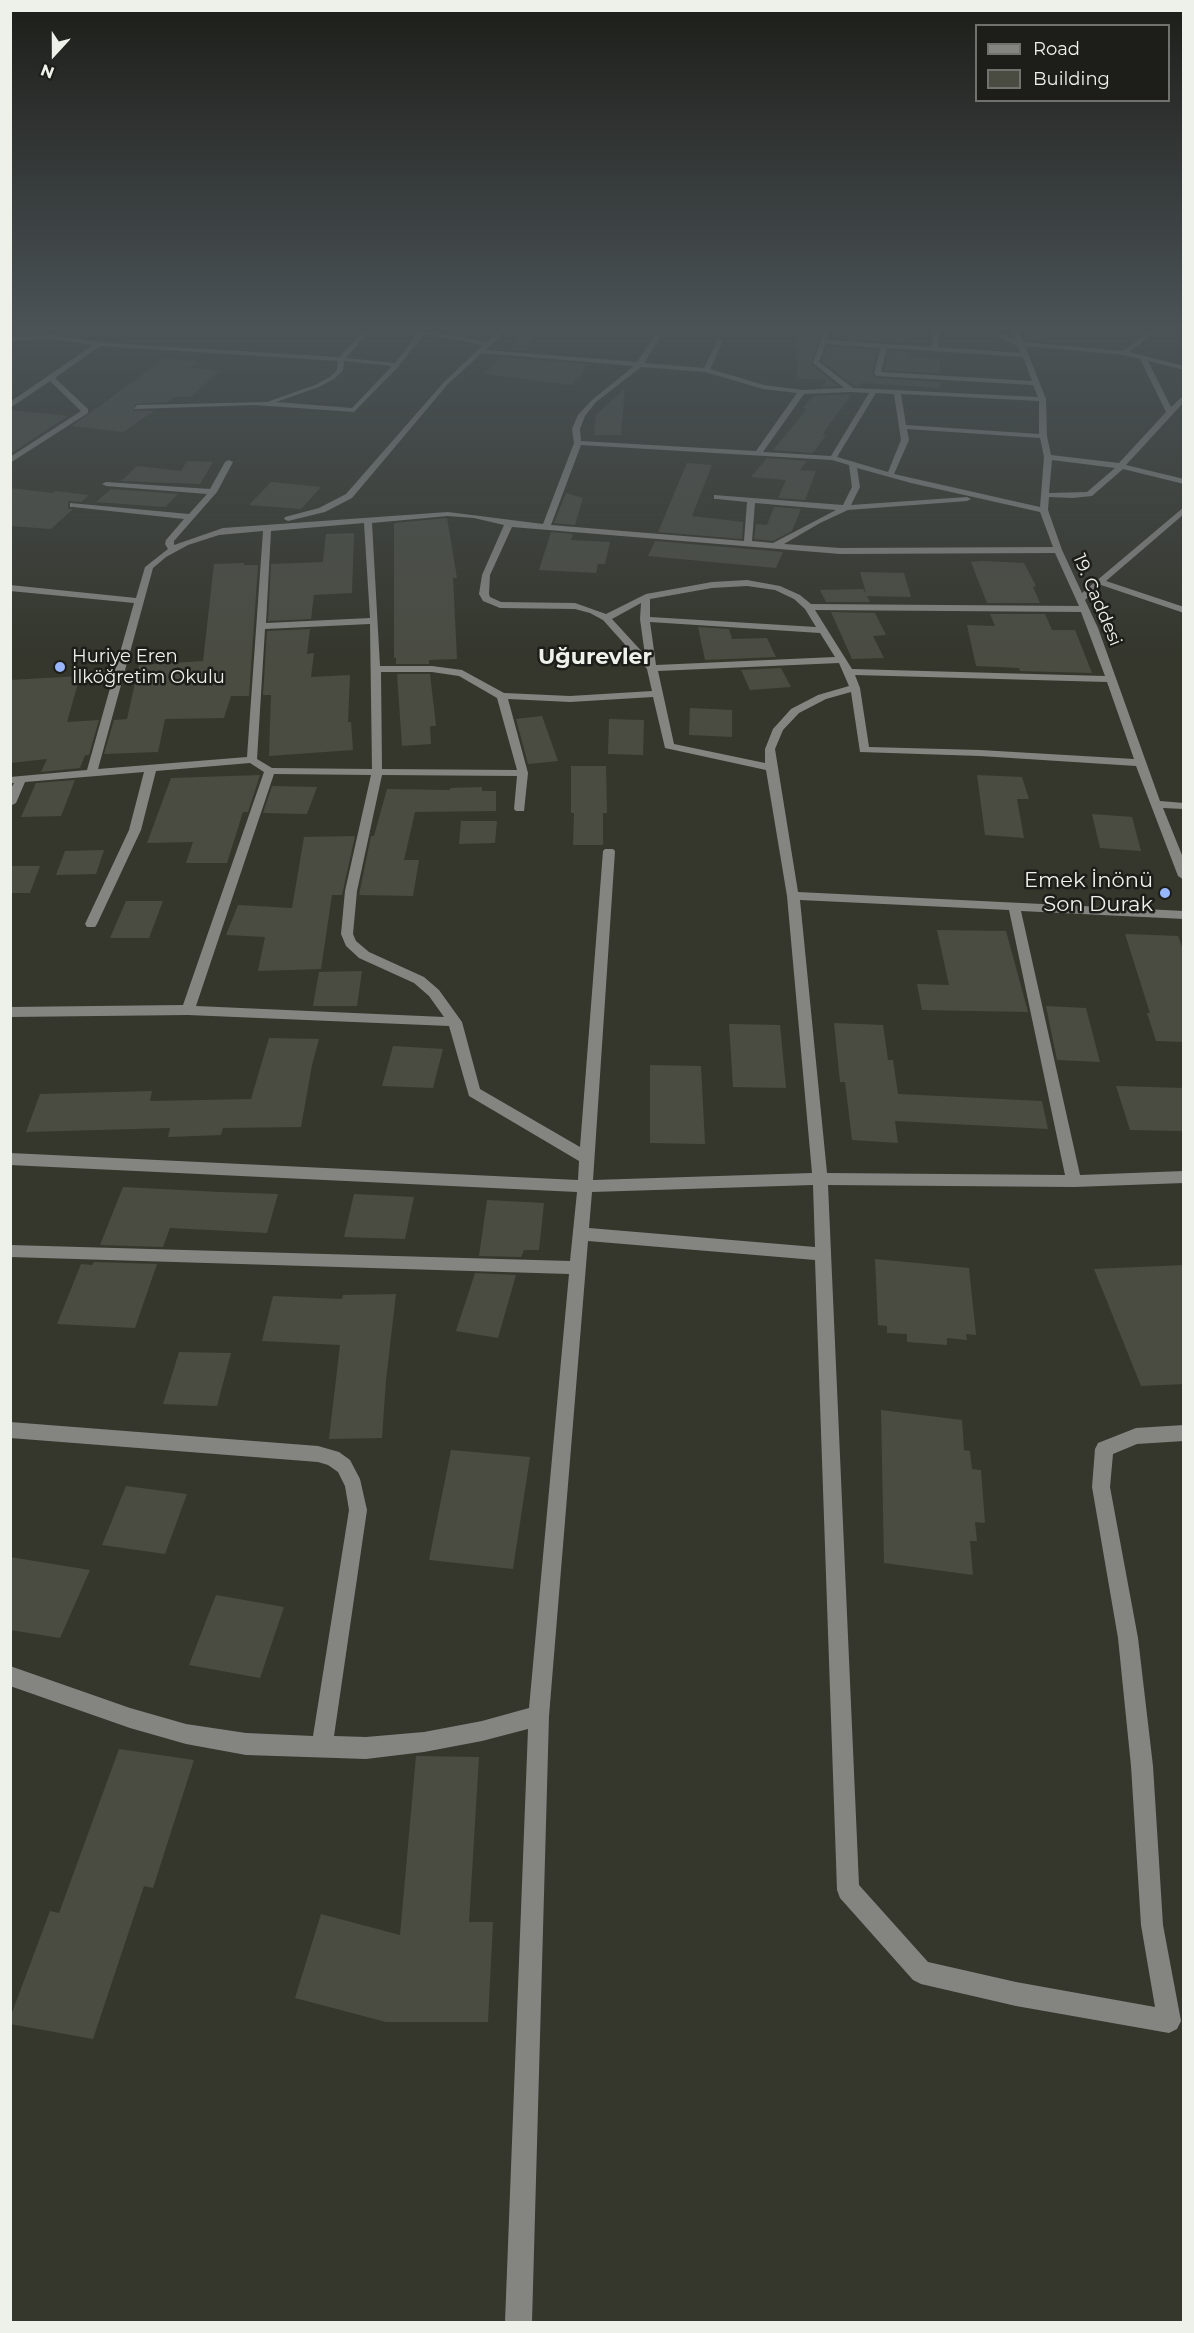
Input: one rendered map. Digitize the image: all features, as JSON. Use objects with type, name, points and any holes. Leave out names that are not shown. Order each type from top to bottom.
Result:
[{"type":"street","points":[[10,461],[42,440]]},
{"type":"street","points":[[92,773],[149,567],[173,549],[213,533],[297,517],[322,510],[341,501],[354,490],[397,440]]},
{"type":"street","points":[[546,527],[578,440]]},
{"type":"street","points":[[758,454],[768,440]]},
{"type":"street","points":[[833,459],[845,440]]},
{"type":"street","points":[[890,475],[905,440]]},
{"type":"street","points":[[578,443],[833,459],[890,475],[1044,510],[1047,495],[1048,457],[1044,440]]},
{"type":"street","points":[[1047,495],[1089,494],[1121,466],[1145,440]]},
{"type":"street","points":[[1048,457],[1121,466],[1184,482]]},
{"type":"street","points":[[173,549],[169,544],[170,540],[213,492],[229,462]]},
{"type":"street","points":[[776,545],[817,520],[846,508],[856,487],[853,464]]},
{"type":"street","points":[[106,484],[213,492]]},
{"type":"street","points":[[717,497],[846,508],[984,497]]},
{"type":"street","points":[[748,543],[751,500]]},
{"type":"street","points":[[73,505],[191,517]]},
{"type":"street","points":[[1080,599],[1184,509]]},
{"type":"street","name":"19. Caddesi","points":[[1044,510],[1058,550],[1085,609],[1140,763],[1184,876]]},
{"type":"street","points":[[213,533],[448,514],[474,516],[508,524],[840,550],[1058,550]]},
{"type":"street","points":[[368,520],[375,621],[376,773],[351,891],[347,934],[350,943],[364,955],[419,980],[440,999],[455,1022],[474,1092],[587,1158]]},
{"type":"street","points":[[508,524],[486,575],[484,594],[486,599],[500,605],[584,608],[606,618],[652,668],[842,660]]},
{"type":"street","points":[[252,760],[267,529]]},
{"type":"street","points":[[1100,582],[1184,610]]},
{"type":"street","points":[[606,618],[646,597],[712,585],[747,583],[777,588],[797,597],[809,607],[849,672],[855,688],[864,750],[980,753],[1140,763]]},
{"type":"street","points":[[10,588],[140,601]]},
{"type":"street","points":[[646,597],[645,619],[652,668],[669,746],[772,768]]},
{"type":"street","points":[[809,607],[1085,609]]},
{"type":"street","points":[[645,619],[823,630]]},
{"type":"street","points":[[261,626],[375,621]]},
{"type":"street","points":[[375,669],[432,669],[462,673],[502,696],[570,699],[658,694]]},
{"type":"street","points":[[849,672],[1111,679]]},
{"type":"street","points":[[855,688],[815,700],[785,720],[773,739],[770,749],[794,896],[820,1179],[848,1890],[921,1972],[1016,1994],[1176,2022],[1152,1925],[1142,1766],[1128,1638],[1101,1487],[1104,1449],[1136,1436],[1184,1433]]},
{"type":"street","points":[[502,696],[523,773],[519,809]]},
{"type":"street","points":[[10,803],[16,779],[252,760],[270,771],[523,773]]},
{"type":"street","points":[[91,924],[135,830],[151,768]]},
{"type":"street","points":[[188,1010],[270,771]]},
{"type":"street","points":[[1156,804],[1184,806]]},
{"type":"street","points":[[519,2322],[539,1716],[585,1186],[609,851]]},
{"type":"street","points":[[794,896],[1184,915]]},
{"type":"street","points":[[1014,907],[1074,1181]]},
{"type":"street","points":[[10,1012],[188,1010],[455,1022]]},
{"type":"street","points":[[10,1160],[585,1186],[820,1179],[1074,1181],[1184,1177]]},
{"type":"street","points":[[581,1234],[823,1254]]},
{"type":"street","points":[[10,1251],[578,1268]]},
{"type":"street","points":[[10,1430],[318,1454],[333,1458],[344,1466],[354,1485],[358,1510],[322,1748]]},
{"type":"street","points":[[10,1676],[130,1718],[186,1734],[246,1744],[366,1748],[424,1742],[482,1731],[539,1716]]},
{"type":"building","points":[[10,440],[32,440],[10,454]]},
{"type":"building","points":[[781,440],[822,440],[813,453],[773,450]]},
{"type":"building","points":[[767,458],[807,461],[800,470],[816,471],[805,500],[778,498],[786,480],[751,477]]},
{"type":"building","points":[[187,461],[213,462],[200,484],[121,481],[137,466],[181,471]]},
{"type":"building","points":[[687,463],[712,465],[692,516],[743,522],[742,539],[658,532]]},
{"type":"building","points":[[271,482],[321,487],[301,509],[249,505]]},
{"type":"building","points":[[10,488],[89,495],[81,502],[68,501],[68,509],[73,509],[51,529],[10,526]]},
{"type":"building","points":[[111,489],[178,494],[165,507],[96,502]]},
{"type":"building","points":[[566,493],[583,498],[575,525],[554,523]]},
{"type":"building","points":[[774,507],[801,509],[792,531],[773,541],[754,539],[756,524],[767,525]]},
{"type":"building","points":[[447,518],[457,578],[453,578],[457,659],[429,660],[429,664],[396,664],[396,658],[394,658],[394,523]]},
{"type":"building","points":[[551,532],[573,534],[571,540],[610,542],[605,564],[598,564],[596,573],[539,570]]},
{"type":"building","points":[[354,533],[352,593],[314,595],[311,619],[268,621],[271,564],[323,562],[326,534]]},
{"type":"building","points":[[655,541],[783,552],[776,568],[648,556]]},
{"type":"building","points":[[971,562],[1024,563],[1036,586],[1033,587],[1040,603],[987,603]]},
{"type":"building","points":[[244,563],[244,565],[258,565],[249,696],[231,696],[224,718],[165,719],[158,752],[104,754],[114,720],[127,719],[139,665],[203,661],[214,564]]},
{"type":"building","points":[[860,572],[904,573],[911,597],[867,596],[870,602],[826,602],[820,590],[863,589],[866,593]]},
{"type":"building","points":[[831,612],[875,613],[886,635],[873,636],[884,658],[852,659]]},
{"type":"building","points":[[990,614],[1045,614],[1052,630],[1075,630],[1092,673],[1020,671],[1019,668],[976,666],[967,625],[995,626]]},
{"type":"building","points":[[698,627],[729,629],[732,639],[767,638],[776,657],[705,660]]},
{"type":"building","points":[[310,629],[307,654],[314,653],[311,677],[350,675],[348,722],[351,722],[353,750],[269,756],[271,695],[263,695],[267,631]]},
{"type":"building","points":[[781,668],[791,687],[750,690],[741,670]]},
{"type":"building","points":[[397,674],[430,674],[436,726],[430,726],[431,744],[402,746]]},
{"type":"building","points":[[80,676],[67,722],[99,720],[89,755],[85,755],[80,768],[41,772],[47,759],[10,763],[10,680]]},
{"type":"building","points":[[690,708],[732,710],[732,737],[689,735]]},
{"type":"building","points":[[542,716],[558,761],[528,764],[516,719]]},
{"type":"building","points":[[609,719],[644,720],[643,755],[608,754]]},
{"type":"building","points":[[571,766],[606,766],[607,813],[603,813],[603,845],[573,845],[574,813],[571,813]]},
{"type":"building","points":[[260,775],[248,812],[243,812],[227,863],[186,863],[193,842],[147,843],[171,778]]},
{"type":"building","points":[[977,775],[1022,777],[1029,799],[1017,799],[1024,838],[985,835]]},
{"type":"building","points":[[75,780],[61,816],[21,817],[36,783]]},
{"type":"building","points":[[272,786],[317,787],[307,814],[263,813]]},
{"type":"building","points":[[482,787],[482,791],[496,791],[496,811],[415,812],[404,860],[419,860],[413,896],[359,895],[371,836],[374,836],[387,789],[450,790],[450,788]]},
{"type":"building","points":[[1092,814],[1132,817],[1141,851],[1100,848]]},
{"type":"building","points":[[461,821],[497,821],[495,843],[459,844]]},
{"type":"building","points":[[355,836],[342,895],[332,895],[321,969],[258,971],[265,937],[226,935],[238,905],[292,908],[304,837]]},
{"type":"building","points":[[104,850],[96,874],[56,875],[65,851]]},
{"type":"building","points":[[10,866],[40,866],[30,893],[10,893]]},
{"type":"building","points":[[126,901],[163,901],[149,938],[110,938]]},
{"type":"building","points":[[937,930],[1006,931],[1028,1012],[922,1010],[917,984],[949,985]]},
{"type":"building","points":[[1125,934],[1178,936],[1184,952],[1184,1042],[1156,1041],[1147,1013],[1150,1013]]},
{"type":"building","points":[[362,971],[357,1006],[313,1006],[319,972]]},
{"type":"building","points":[[1046,1006],[1086,1008],[1100,1062],[1057,1060]]},
{"type":"building","points":[[834,1023],[883,1025],[888,1060],[893,1060],[898,1094],[1042,1101],[1048,1129],[895,1121],[898,1143],[852,1140],[845,1082],[840,1082]]},
{"type":"building","points":[[729,1024],[780,1025],[786,1088],[733,1087]]},
{"type":"building","points":[[269,1038],[319,1039],[301,1127],[223,1128],[221,1135],[168,1137],[170,1128],[26,1132],[40,1094],[152,1091],[150,1101],[251,1099]]},
{"type":"building","points":[[393,1046],[443,1049],[433,1088],[382,1086]]},
{"type":"building","points":[[650,1065],[701,1066],[705,1144],[650,1143]]},
{"type":"building","points":[[1116,1086],[1184,1088],[1184,1131],[1130,1130]]},
{"type":"building","points":[[123,1187],[278,1194],[267,1233],[170,1228],[163,1247],[100,1245]]},
{"type":"building","points":[[354,1194],[414,1197],[405,1239],[344,1237]]},
{"type":"building","points":[[487,1200],[544,1203],[539,1250],[524,1250],[521,1257],[479,1256]]},
{"type":"building","points":[[875,1259],[969,1268],[976,1335],[966,1334],[967,1340],[947,1338],[947,1345],[907,1342],[907,1334],[887,1333],[887,1326],[878,1325]]},
{"type":"building","points":[[94,1262],[157,1264],[135,1328],[57,1324],[81,1264],[92,1265]]},
{"type":"building","points":[[1184,1265],[1184,1384],[1141,1386],[1094,1269]]},
{"type":"building","points":[[475,1273],[516,1275],[498,1338],[456,1331]]},
{"type":"building","points":[[396,1294],[382,1438],[329,1439],[340,1345],[262,1341],[273,1296],[342,1299],[343,1295]]},
{"type":"building","points":[[179,1352],[231,1353],[217,1406],[163,1404]]},
{"type":"building","points":[[881,1410],[962,1420],[964,1450],[970,1451],[972,1469],[981,1470],[985,1523],[975,1522],[977,1541],[970,1541],[973,1575],[884,1563]]},
{"type":"building","points":[[451,1450],[530,1457],[513,1569],[429,1560]]},
{"type":"building","points":[[126,1486],[187,1494],[165,1554],[102,1545]]},
{"type":"building","points":[[10,1557],[90,1570],[60,1638],[10,1630]]},
{"type":"building","points":[[216,1595],[284,1607],[260,1678],[189,1665]]},
{"type":"building","points":[[119,1749],[194,1760],[153,1888],[144,1886],[93,2039],[10,2024],[10,2018],[50,1911],[59,1913]]},
{"type":"building","points":[[416,1756],[479,1757],[469,1922],[493,1922],[488,2022],[386,2022],[295,1998],[321,1914],[400,1935]]},
{"type":"place","name":"Huriye Eren İlköğretim Okulu","points":[[60,667]]},
{"type":"place","name":"Emek İnönü Son Durak","points":[[1165,893]]},
{"type":"district","name":"Uğurevler","points":[[595,658]]}]
